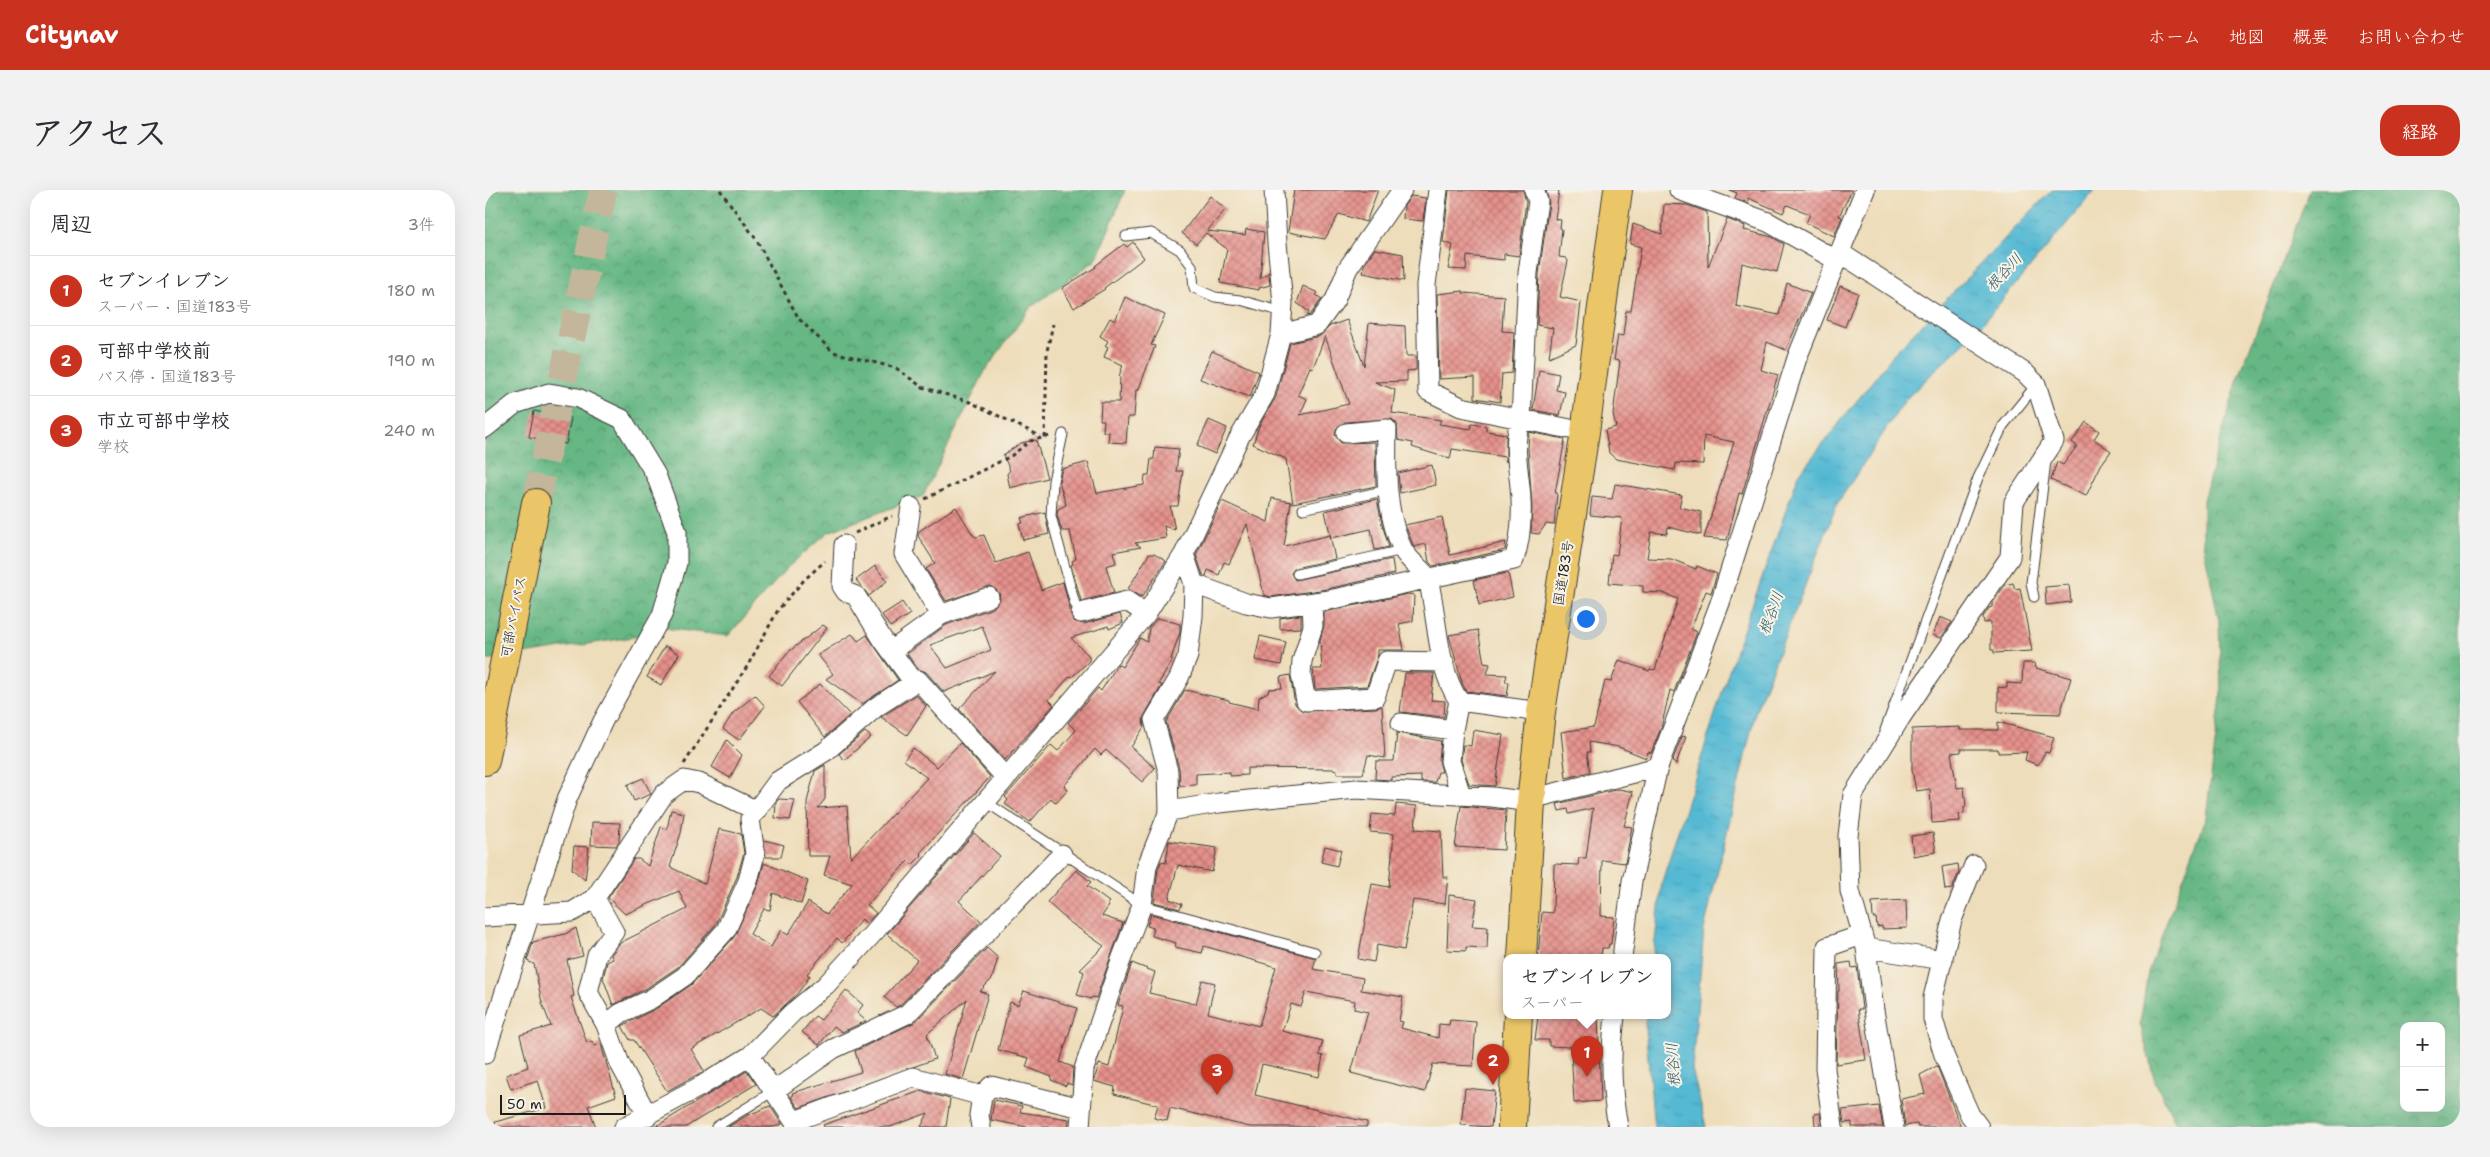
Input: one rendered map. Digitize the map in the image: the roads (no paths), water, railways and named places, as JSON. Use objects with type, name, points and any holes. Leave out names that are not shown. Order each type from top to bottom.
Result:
[{"type":"highway","name":"国道183号","points":[[1522,954],[1531,800],[1541,712],[1585,432],[1618,190]]},
{"type":"highway","name":"可部バイパス","points":[[485,761],[536,503]]},
{"type":"highway","points":[[1512,1127],[1518,1019]]},
{"type":"street","points":[[624,1127],[648,1116],[750,1056],[792,1013],[826,985],[986,802],[1146,614],[1184,554],[1239,438],[1265,394],[1281,334],[1283,312],[1274,190]]},
{"type":"street","points":[[1281,334],[1317,325],[1335,300],[1348,268],[1402,190]]},
{"type":"street","points":[[1438,190],[1426,285],[1428,391],[1461,407],[1585,432]]},
{"type":"street","points":[[1193,584],[1246,603],[1271,608],[1428,580],[1514,560],[1521,515],[1516,431],[1521,419],[1528,273],[1538,201],[1534,190]]},
{"type":"street","points":[[1679,190],[1768,222],[1886,282],[2031,379],[2053,441],[2014,502],[2010,557],[1881,749],[1853,795],[1848,836],[1850,891],[1864,942],[1894,1127]]},
{"type":"street","points":[[1623,954],[1632,881],[1658,767],[1720,603],[1797,358],[1865,190]]},
{"type":"street","points":[[485,428],[515,404],[549,393],[578,398],[621,419],[656,476],[677,532],[677,563],[661,615],[603,721],[567,799],[523,916],[485,1054]]},
{"type":"street","points":[[1346,433],[1387,429],[1387,490],[1403,550],[1428,580],[1450,688],[1459,701],[1453,730],[1450,761],[1461,795]]},
{"type":"street","points":[[911,507],[905,554],[941,615]]},
{"type":"street","points":[[844,545],[842,586],[846,592],[857,596],[891,651],[914,683]]},
{"type":"street","points":[[1080,1127],[1084,1069],[1142,905],[1147,866],[1169,811],[1168,770],[1154,720],[1179,678],[1188,656],[1193,616],[1193,584],[1184,554]]},
{"type":"street","points":[[891,651],[941,615],[989,597]]},
{"type":"street","points":[[1081,613],[1127,601],[1146,614]]},
{"type":"street","points":[[1312,602],[1313,626],[1302,661],[1301,675],[1305,701],[1375,697],[1387,661],[1444,662]]},
{"type":"street","points":[[605,1025],[621,1013],[651,999],[685,976],[726,930],[748,881],[755,854],[750,819],[778,781],[826,751],[876,707],[918,680],[1006,778]]},
{"type":"street","points":[[1459,701],[1541,712]]},
{"type":"street","points":[[1401,723],[1453,730]]},
{"type":"street","points":[[1169,811],[1219,803],[1356,790],[1531,800],[1658,767]]},
{"type":"street","points":[[485,917],[572,912],[595,898],[664,794],[684,780],[699,783],[757,811]]},
{"type":"street","points":[[775,1090],[833,1049],[907,1014],[1062,854]]},
{"type":"street","points":[[1974,865],[1952,920],[1933,998],[1933,1020],[1944,1055],[1961,1095],[1970,1115],[1979,1127]]},
{"type":"street","points":[[595,898],[615,932],[597,955],[589,992],[605,1025],[619,1064],[648,1116]]},
{"type":"street","points":[[1833,1127],[1825,1069],[1827,947],[1864,942],[1943,960]]},
{"type":"street","points":[[1615,1019],[1611,1047],[1613,1105],[1617,1127]]},
{"type":"street","points":[[750,1056],[775,1090],[796,1124],[913,1077],[983,1096]]},
{"type":"street","points":[[981,1127],[979,1115],[983,1096],[991,1086],[1081,1108]]},
{"type":"lane","points":[[1126,236],[1151,233],[1180,250],[1192,266],[1194,288],[1215,297],[1240,300],[1283,312]]},
{"type":"lane","points":[[1881,749],[1886,725],[1978,478],[2003,426],[2031,379]]},
{"type":"lane","points":[[1063,434],[1053,481],[1051,516],[1075,604],[1081,613]]},
{"type":"lane","points":[[2034,597],[2031,583],[2046,462],[2044,456]]},
{"type":"lane","points":[[1303,510],[1387,490]]},
{"type":"lane","points":[[1297,574],[1403,550]]},
{"type":"lane","points":[[986,802],[1062,854],[1142,905],[1315,952]]},
{"type":"lane","points":[[716,1127],[775,1090]]},
{"type":"water","name":"根谷川","points":[[2052,190],[2095,190],[1978,329],[1905,400],[1837,504],[1756,710],[1704,929],[1692,1069],[1706,1127],[1654,1127],[1646,1019],[1671,1019],[1671,954],[1653,954],[1662,882],[1729,670],[1799,474],[1897,350]]},
{"type":"tunnel","points":[[536,503],[603,190]]},
{"type":"place","name":"セブンイレブン","points":[[1587,1077]]},
{"type":"place","name":"可部中学校前","points":[[1493,1085]]},
{"type":"place","name":"市立可部中学校","points":[[1217,1095]]}]
